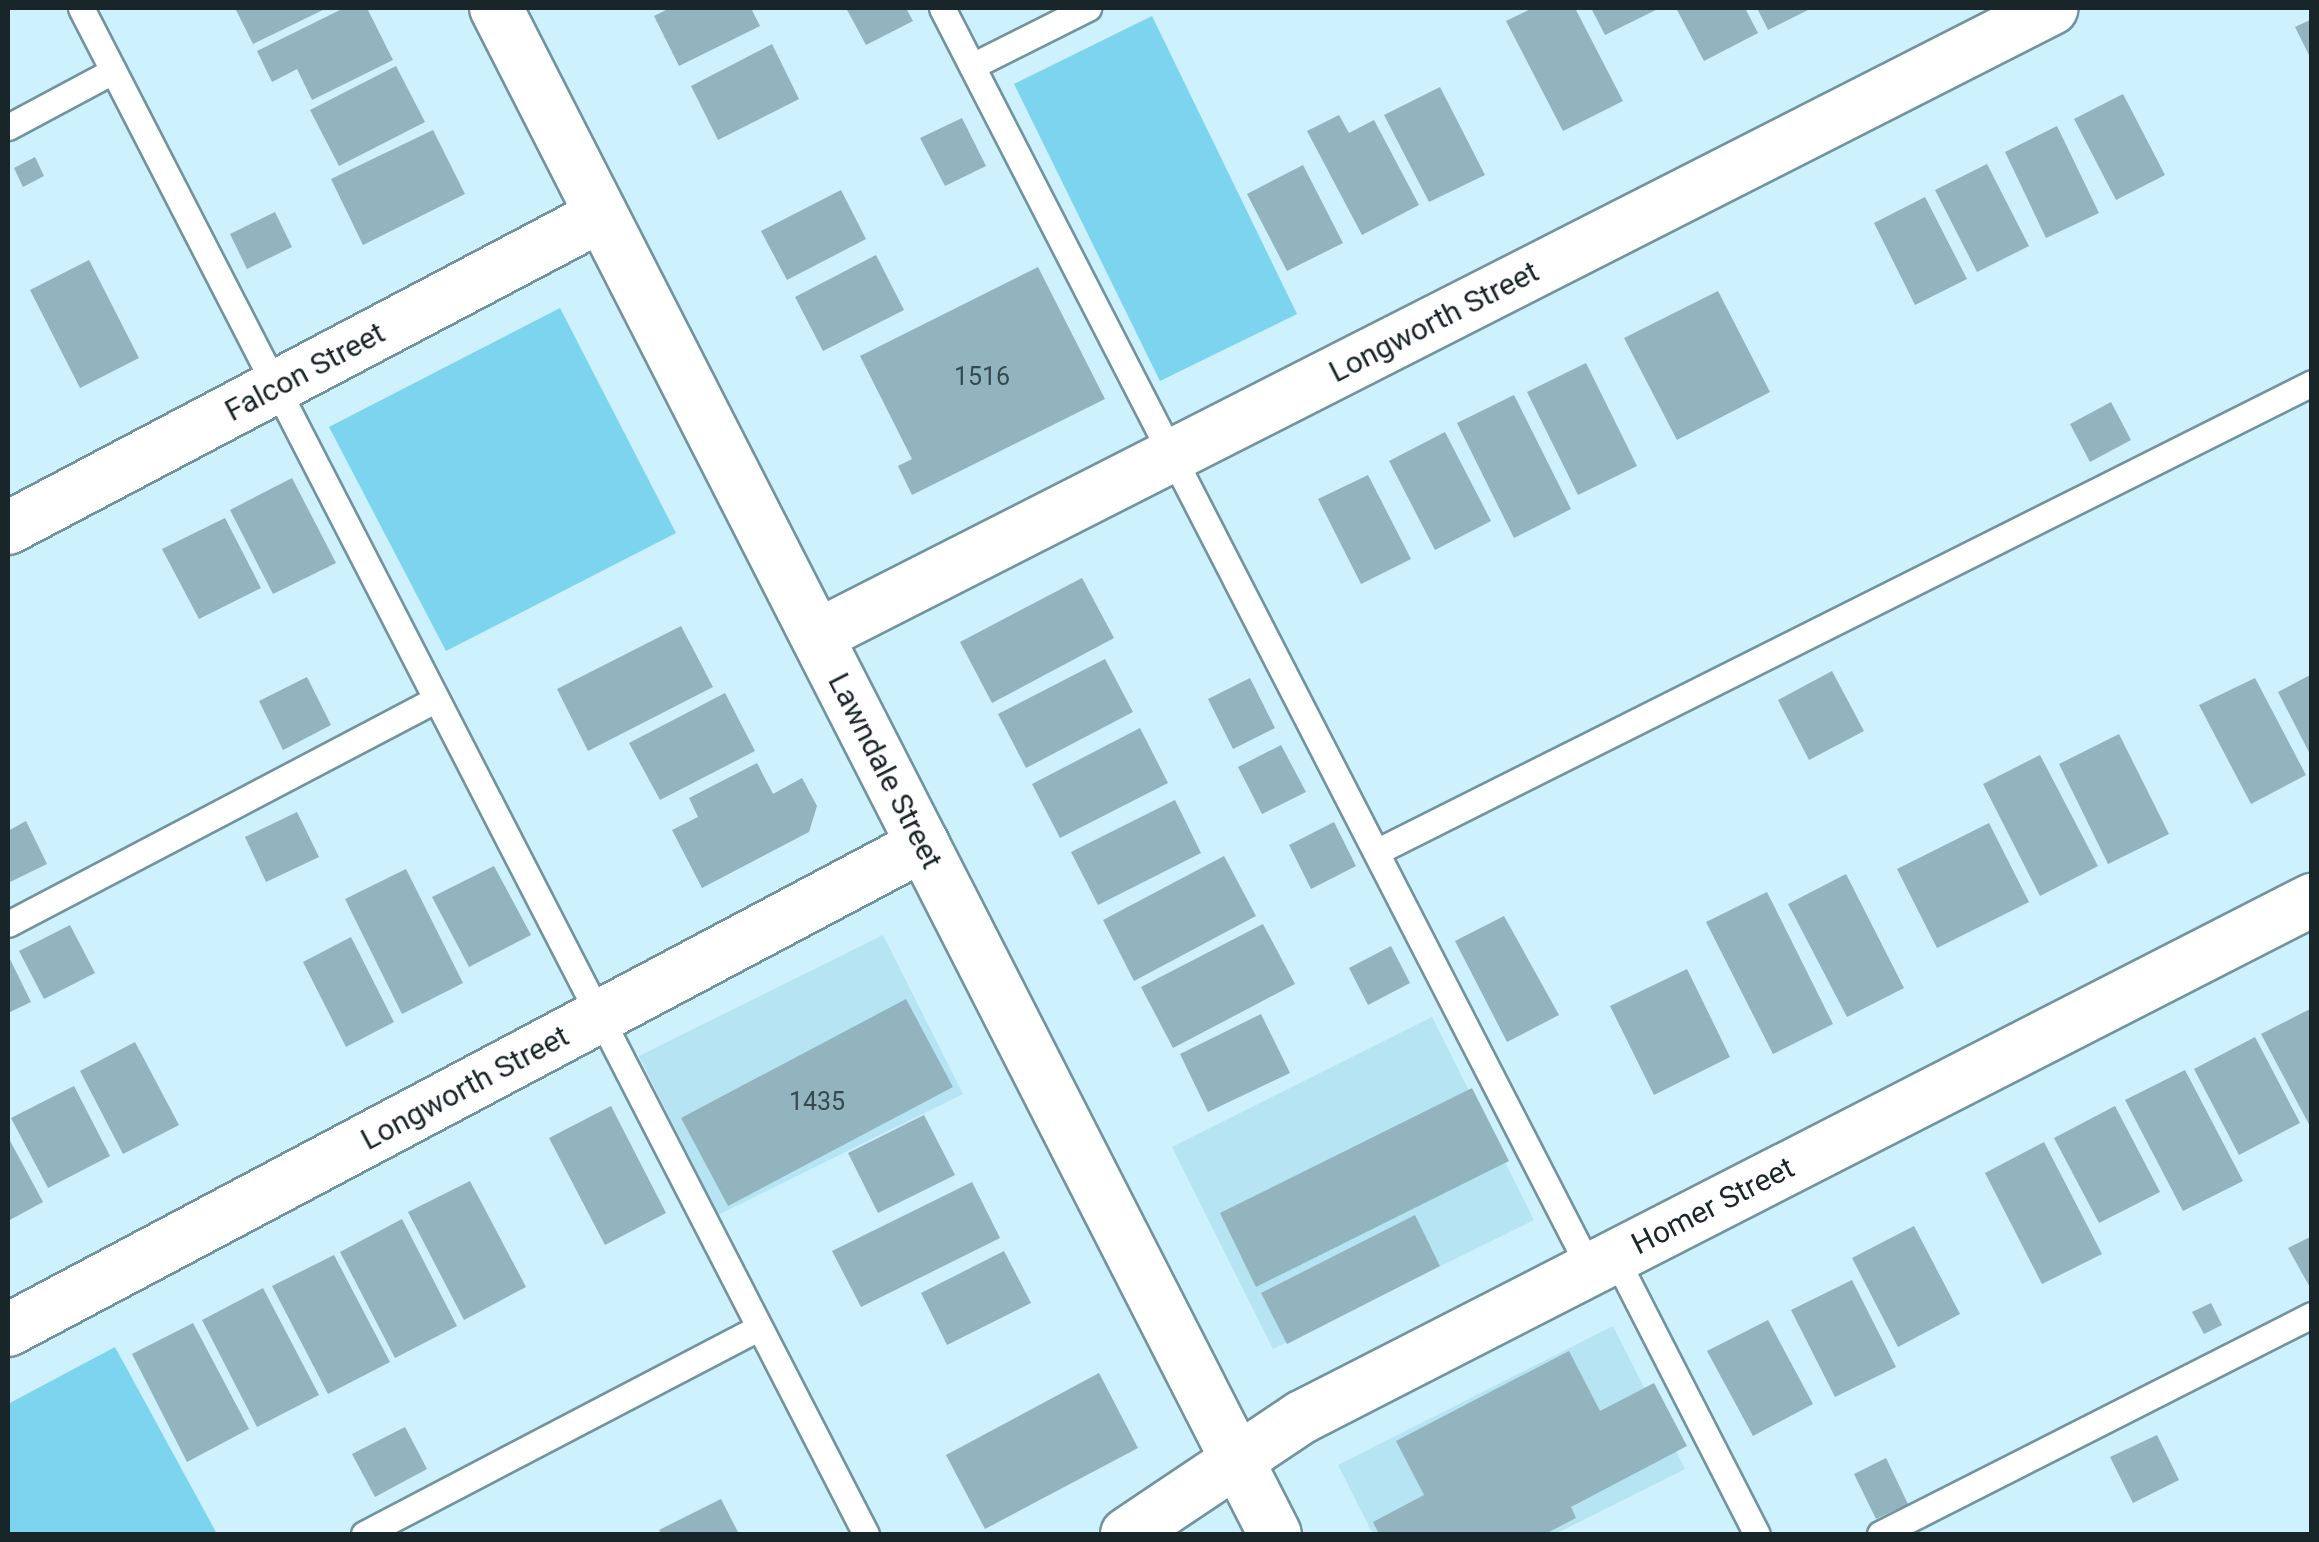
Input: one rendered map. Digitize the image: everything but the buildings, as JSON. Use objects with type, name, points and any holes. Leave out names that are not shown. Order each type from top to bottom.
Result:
[{"type":"street","name":"Lawndale Street","points":[[496,8],[1275,1534]]},
{"type":"street","name":"Longworth Street","points":[[816,636],[2052,8]]},
{"type":"street","name":"Falcon Street","points":[[8,528],[602,215]]},
{"type":"street","name":"Longworth Street","points":[[8,1330],[923,846]]},
{"type":"street","name":"Homer Street","points":[[1127,1534],[1239,1464],[1302,1416],[2312,900]]},
{"type":"lane","points":[[81,8],[595,1019],[866,1534]]},
{"type":"lane","points":[[942,8],[1376,852],[1757,1534]]},
{"type":"lane","points":[[972,66],[1088,8]]},
{"type":"lane","points":[[8,127],[113,71]]},
{"type":"lane","points":[[1376,852],[2312,383]]},
{"type":"lane","points":[[8,924],[434,700]]},
{"type":"lane","points":[[1880,1534],[2312,1315]]},
{"type":"lane","points":[[364,1534],[758,1328]]},
{"type":"shaded area","points":[[1152,16],[1297,314],[1160,381],[1014,84]]},
{"type":"shaded area","points":[[560,308],[676,533],[446,651],[329,427]]},
{"type":"shaded area","points":[[883,935],[963,1094],[718,1215],[639,1056]]},
{"type":"shaded area","points":[[1432,1017],[1534,1220],[1273,1349],[1172,1147]]},
{"type":"shaded area","points":[[1613,1326],[1685,1469],[1555,1534],[1373,1534],[1338,1465]]},
{"type":"shaded area","points":[[115,1347],[217,1534],[8,1534],[8,1404]]}]
